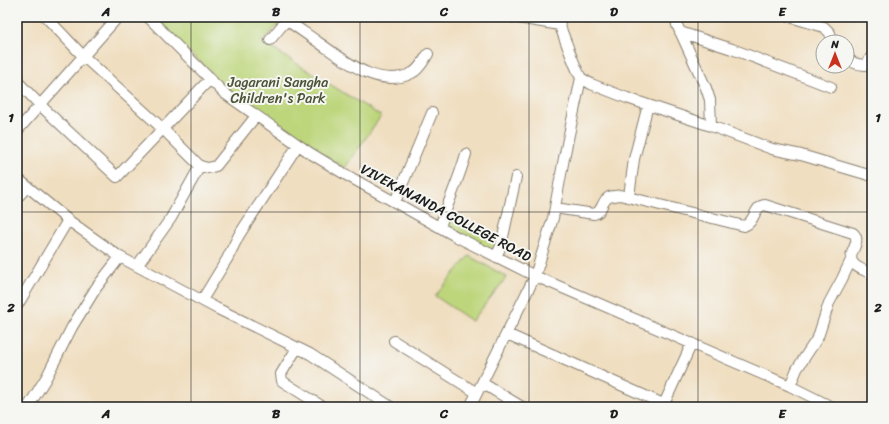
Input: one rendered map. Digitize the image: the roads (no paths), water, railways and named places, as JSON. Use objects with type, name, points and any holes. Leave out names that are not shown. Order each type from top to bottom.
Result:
[{"type":"street","points":[[46,17],[83,56],[163,129],[200,166],[208,168],[216,166],[256,116]]},
{"type":"street","points":[[17,131],[118,17]]},
{"type":"street","name":"VIVEKANANDA COLLEGE ROAD","points":[[148,17],[224,93],[298,145],[348,176],[457,238],[496,257],[536,276],[790,386],[832,407]]},
{"type":"street","points":[[512,17],[558,21],[581,78],[591,84],[779,151],[801,155],[872,176]]},
{"type":"street","points":[[676,17],[677,25],[710,100],[711,126]]},
{"type":"street","points":[[790,17],[824,27],[830,34]]},
{"type":"street","points":[[270,40],[286,18],[353,66],[375,76],[387,78],[413,73],[428,54]]},
{"type":"street","points":[[680,32],[732,49],[831,87]]},
{"type":"street","points":[[855,64],[865,65],[872,56]]},
{"type":"street","points":[[470,407],[536,276],[555,208],[581,78]]},
{"type":"street","points":[[17,81],[40,105],[117,177],[210,79]]},
{"type":"street","points":[[628,196],[634,159],[648,105]]},
{"type":"street","points":[[396,202],[432,113]]},
{"type":"street","points":[[202,300],[227,259],[239,235],[298,145]]},
{"type":"street","points":[[440,227],[466,154]]},
{"type":"street","points":[[136,266],[171,218],[200,166]]},
{"type":"street","points":[[496,257],[501,246],[516,177]]},
{"type":"street","points":[[17,178],[68,220],[120,257],[323,362],[391,407]]},
{"type":"street","points":[[17,198],[27,187]]},
{"type":"street","points":[[555,208],[597,214],[601,210],[605,200],[609,197],[620,195],[744,226],[751,222],[758,208],[765,205],[853,233],[857,242],[851,254],[851,260],[829,303],[818,337],[797,369],[790,386]]},
{"type":"street","points":[[17,306],[68,220]]},
{"type":"street","points":[[28,407],[46,378],[72,327],[96,288],[120,257]]},
{"type":"street","points":[[851,260],[854,265],[872,274]]},
{"type":"street","points":[[507,334],[667,405],[692,343]]},
{"type":"street","points":[[394,341],[477,393]]},
{"type":"street","points":[[297,348],[282,374],[282,381],[323,407]]},
{"type":"street","points":[[482,383],[522,407]]},
{"type":"park label","name":"Jagarani Sangha Children's Park","points":[[278,90]]}]
